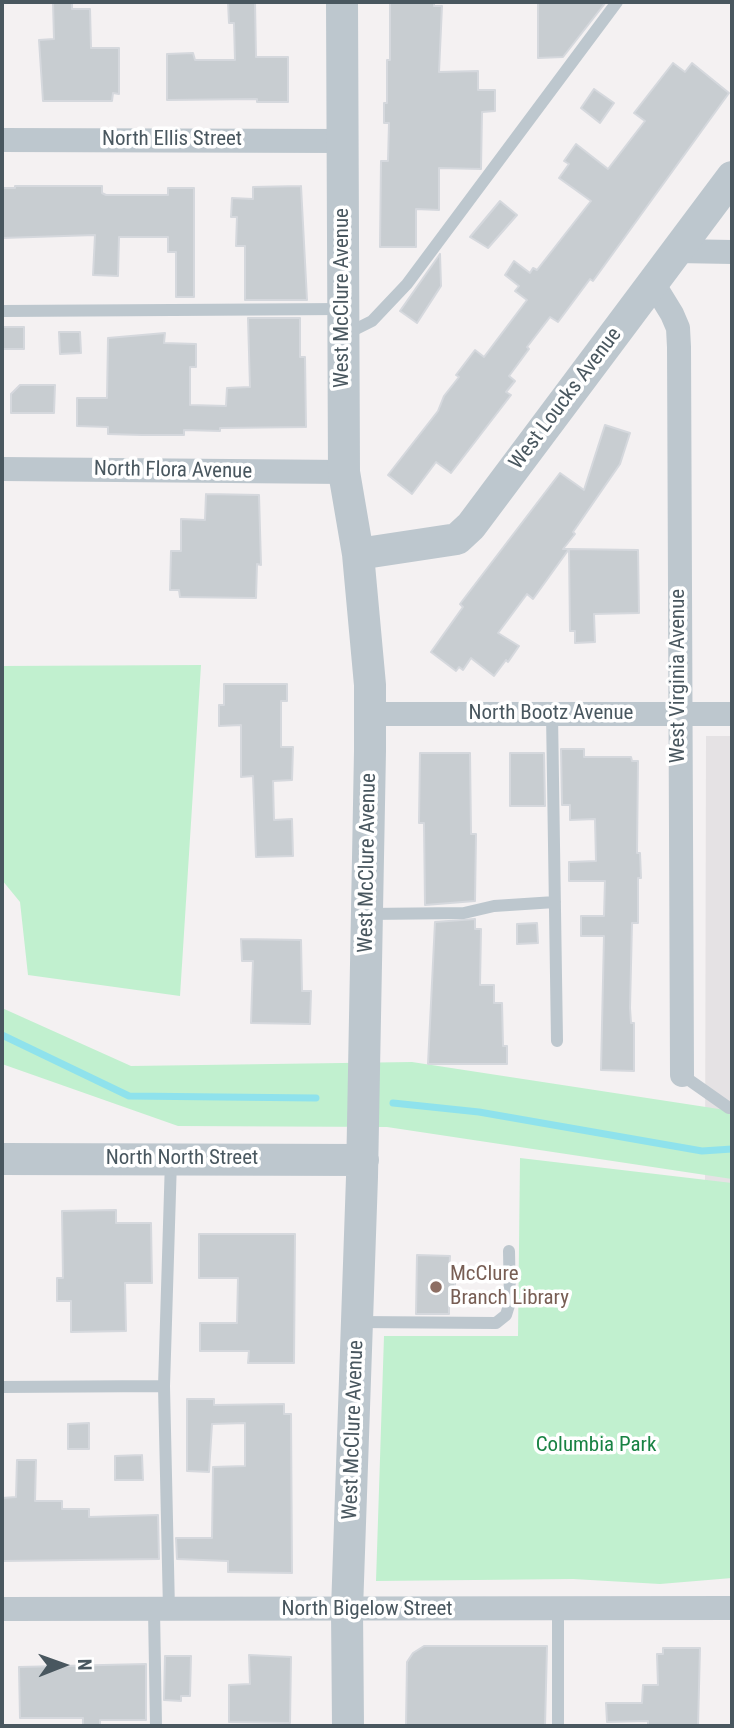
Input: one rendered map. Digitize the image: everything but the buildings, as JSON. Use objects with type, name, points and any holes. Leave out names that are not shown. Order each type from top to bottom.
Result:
[{"type":"street","name":"West McClure Avenue","points":[[342,2],[344,472],[358,554],[370,714],[363,1160],[348,1610],[348,1726]]},
{"type":"street","name":"North Ellis Street","points":[[2,140],[342,141]]},
{"type":"street","name":"West Loucks Avenue","points":[[358,554],[457,539],[471,526],[732,177]]},
{"type":"street","points":[[677,251],[732,252]]},
{"type":"street","name":"West Virginia Avenue","points":[[653,283],[675,321],[680,347],[682,1075]]},
{"type":"street","name":"North Flora Avenue","points":[[2,469],[344,472]]},
{"type":"street","name":"North Bootz Avenue","points":[[370,714],[732,714]]},
{"type":"street","name":"North North Street","points":[[2,1159],[363,1160]]},
{"type":"street","name":"North Bigelow Street","points":[[2,1609],[732,1608]]},
{"type":"lane","points":[[2,311],[372,321],[407,284],[617,2]]},
{"type":"lane","points":[[552,714],[557,1041]]},
{"type":"lane","points":[[367,914],[464,913],[494,906],[555,902]]},
{"type":"lane","points":[[682,1075],[729,1108]]},
{"type":"lane","points":[[156,1726],[171,1159]]},
{"type":"lane","points":[[357,1322],[496,1323],[506,1315],[510,1302],[509,1251]]},
{"type":"lane","points":[[2,1387],[164,1386]]},
{"type":"lane","points":[[558,1610],[558,1726]]},
{"type":"shaded area","points":[[706,736],[732,736],[732,1184],[705,1184]]},
{"type":"green space","points":[[201,665],[180,996],[28,975],[20,902],[2,880],[2,666]]},
{"type":"green space","points":[[2,1008],[131,1066],[412,1062],[732,1111],[732,1179],[387,1127],[178,1126],[2,1064]]},
{"type":"green space","name":"Columbia Park","points":[[520,1158],[732,1183],[732,1578],[660,1584],[573,1579],[376,1581],[384,1336],[518,1336]]},
{"type":"waterway","points":[[2,1035],[129,1096],[316,1098]]},
{"type":"waterway","points":[[393,1103],[479,1112],[702,1151],[732,1149]]},
{"type":"place","name":"McClure Branch Library","points":[[436,1287]]}]
